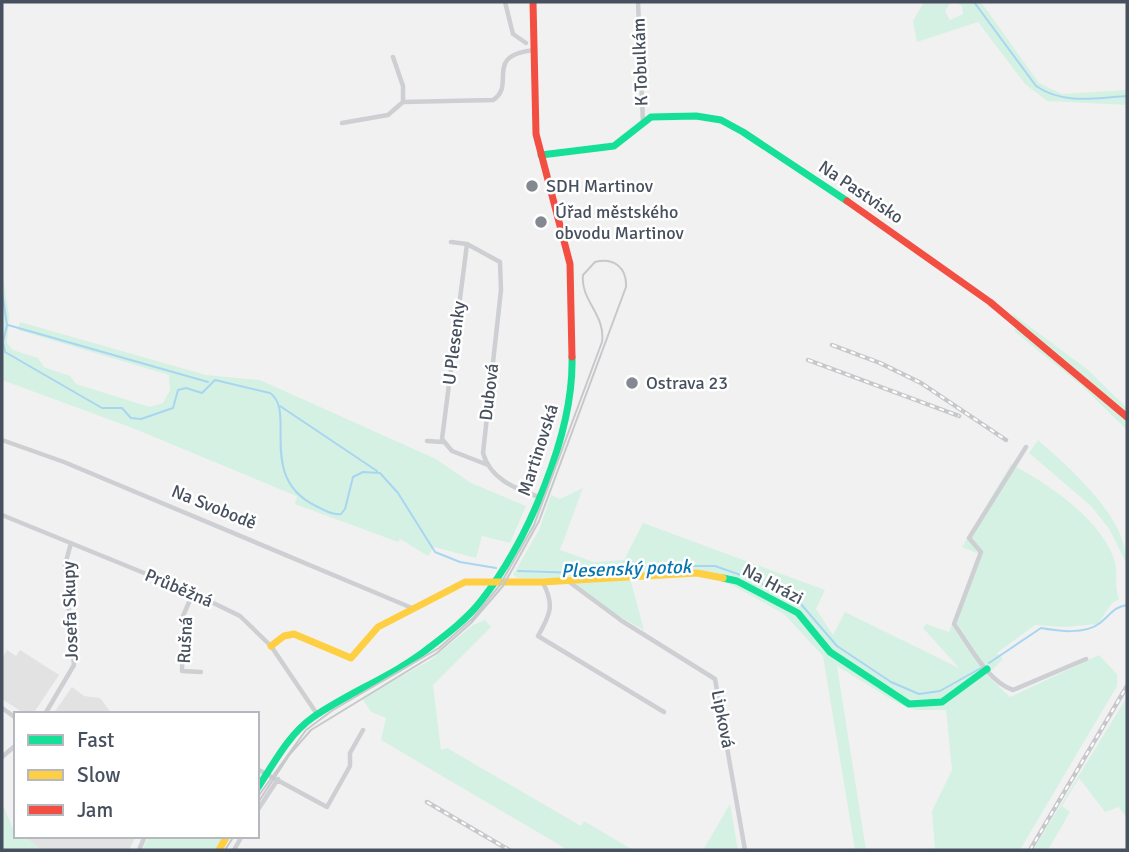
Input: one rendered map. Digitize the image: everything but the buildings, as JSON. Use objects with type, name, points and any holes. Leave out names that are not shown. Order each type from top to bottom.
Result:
[{"type":"street","points":[[505,2],[513,34],[526,43],[536,41]]},
{"type":"street","name":"Martinovská","points":[[259,786],[295,733],[317,714],[428,649],[472,611],[497,581],[522,538],[540,498],[565,426],[573,372],[568,253],[535,124],[536,41],[533,2]]},
{"type":"street","name":"K Tobulkám","points":[[638,2],[643,123]]},
{"type":"street","points":[[526,43],[526,51]]},
{"type":"street","points":[[342,123],[388,115],[403,102],[493,100],[500,92],[505,61],[510,55],[536,50]]},
{"type":"street","points":[[393,57],[403,86],[403,102]]},
{"type":"street","name":"Na Pastvisko","points":[[541,155],[614,146],[651,117],[696,116],[721,120],[916,248],[1083,373],[1127,417]]},
{"type":"street","points":[[451,242],[467,244]]},
{"type":"street","name":"Dubová","points":[[467,244],[500,262],[502,283],[483,448],[488,465]]},
{"type":"street","name":"U Plesenky","points":[[443,442],[467,244]]},
{"type":"street","name":"Na Svobodě","points":[[2,440],[76,467],[413,608]]},
{"type":"street","points":[[427,441],[443,442],[452,451],[488,465],[503,481],[540,498]]},
{"type":"street","points":[[1026,447],[969,538],[981,552],[954,624],[987,669],[1006,688],[1013,690],[1086,659]]},
{"type":"street","name":"Průběžná","points":[[2,515],[193,593],[240,616],[271,646],[317,714]]},
{"type":"street","name":"Josefa Skupy","points":[[46,712],[74,665],[65,565],[71,543]]},
{"type":"street","name":"Na Hrázi","points":[[497,581],[568,581],[669,572],[697,573],[730,579],[798,613],[830,652],[909,704],[931,705],[942,702],[987,669]]},
{"type":"street","points":[[271,646],[284,636],[294,634],[351,658],[378,627],[413,608],[465,582],[497,581]]},
{"type":"street","name":"Lipková","points":[[568,581],[622,621],[715,680],[745,850]]},
{"type":"street","points":[[542,582],[550,595],[551,608],[538,636],[664,712]]},
{"type":"street","name":"Rušná","points":[[193,593],[183,616],[182,671],[201,672]]},
{"type":"street","points":[[259,770],[327,807],[350,766],[350,753],[363,730]]},
{"type":"street","points":[[259,808],[278,779]]},
{"type":"shaded area","points":[[7,650],[16,656],[20,650],[59,675],[34,712],[22,712],[2,699],[2,659]]},
{"type":"shaded area","points":[[72,687],[84,696],[100,698],[110,712],[54,712]]},
{"type":"shaded area","points":[[26,838],[135,838],[129,850],[41,850]]},
{"type":"green space","points":[[924,2],[951,2],[945,11],[950,20],[963,14],[962,6],[956,2],[981,2],[1039,83],[1062,94],[1127,90],[1127,105],[1047,101],[1025,84],[978,22],[917,42],[913,21]]},
{"type":"green space","points":[[2,270],[9,316],[7,343],[13,350],[38,358],[44,367],[70,376],[76,384],[150,407],[163,403],[170,390],[169,375],[18,330],[20,322],[206,375],[260,380],[436,459],[471,483],[526,506],[510,543],[482,536],[476,558],[434,547],[428,556],[400,539],[398,542],[295,504],[297,496],[135,429],[2,380]]},
{"type":"green space","points":[[1013,314],[1088,370],[1127,408],[1127,430],[1082,386],[1015,332]]},
{"type":"green space","points":[[1038,440],[1081,480],[1108,512],[1125,547],[1127,565],[1110,530],[1091,506],[1029,453]]},
{"type":"green space","points":[[1011,464],[1057,492],[1098,531],[1115,562],[1119,599],[1112,603],[1098,624],[1064,627],[1035,625],[997,653],[1003,659],[987,675],[1010,697],[1099,655],[1117,674],[1117,686],[1020,850],[935,850],[932,811],[952,770],[946,710],[916,710],[899,704],[837,666],[866,850],[855,850],[823,656],[784,614],[734,586],[698,573],[630,578],[644,630],[588,599],[569,579],[518,578],[513,575],[539,530],[551,495],[560,499],[583,488],[560,550],[594,562],[624,560],[643,523],[825,590],[816,609],[833,635],[845,612],[959,668],[923,628],[926,624],[949,632],[979,554],[962,547]]},
{"type":"green space","points":[[485,620],[491,627],[433,685],[441,750],[447,748],[581,826],[584,821],[633,850],[568,850],[381,740],[386,718],[371,712],[362,698],[429,661],[473,625]]},
{"type":"green space","points":[[1127,697],[1127,819],[1119,807],[1105,812],[1079,778],[1062,806],[1070,812],[1048,850],[1033,850]]},
{"type":"green space","points":[[730,804],[738,850],[703,850]]},
{"type":"green space","points":[[3,805],[14,831],[14,838],[26,838],[41,850],[2,850]]},
{"type":"green space","points":[[148,838],[223,838],[215,850],[142,850]]},
{"type":"waterway","points":[[974,2],[1036,86],[1069,98],[1127,96]]},
{"type":"waterway","name":"Plesenský potok","points":[[2,292],[7,325],[3,342],[5,352],[102,408],[122,408],[131,418],[141,419],[173,408],[178,390],[186,388],[202,393],[215,380],[270,393],[277,402],[280,414],[282,462],[287,479],[298,494],[325,511],[341,514],[345,509],[353,477],[363,472],[380,473],[398,493],[435,552],[460,562],[496,568]]},
{"type":"waterway","points":[[8,325],[208,382]]},
{"type":"waterway","points":[[280,406],[377,471]]},
{"type":"waterway","name":"Plesenský potok","points":[[518,571],[580,573],[643,566],[715,566],[752,579],[800,603],[837,646],[891,682],[919,694],[940,691],[981,668]]},
{"type":"waterway","name":"Plesenský potok","points":[[989,663],[1041,628],[1071,631],[1087,629],[1100,623],[1116,609],[1127,605]]},
{"type":"tram line","points":[[259,795],[306,730],[333,710],[439,648],[473,618],[500,585],[534,525],[602,342],[600,324],[585,292],[583,275],[595,262],[608,261],[618,266],[624,274],[626,287],[539,521],[503,586],[471,623],[437,653],[311,730],[290,754],[259,801]]},
{"type":"tram line","points":[[225,850],[233,838]]},
{"type":"railway","points":[[832,345],[880,363],[921,383],[1006,440]]},
{"type":"railway","points":[[808,360],[959,416]]},
{"type":"railway","points":[[1030,850],[1127,686]]},
{"type":"railway","points":[[427,802],[509,850]]},
{"type":"traffic: fast","points":[[541,155],[614,146],[651,117],[696,116],[721,120],[743,132],[847,201]]},
{"type":"traffic: fast","points":[[259,786],[303,725],[416,657],[457,626],[481,601],[515,548],[545,485],[565,419],[571,387],[572,357]]},
{"type":"traffic: fast","points":[[723,578],[737,581],[798,613],[830,652],[909,704],[942,702],[987,669]]},
{"type":"traffic: slow","points":[[271,646],[284,636],[294,634],[351,658],[378,627],[465,582],[542,582],[697,573],[723,578]]},
{"type":"traffic: slow","points":[[219,850],[226,838]]},
{"type":"traffic: jam","points":[[533,2],[536,134],[570,264],[572,357]]},
{"type":"traffic: jam","points":[[847,201],[990,302],[1127,417]]},
{"type":"place","name":"SDH Martinov","points":[[532,186]]},
{"type":"place","name":"Úřad městského obvodu Martinov","points":[[541,222]]},
{"type":"place","name":"Ostrava 23","points":[[632,383]]}]
